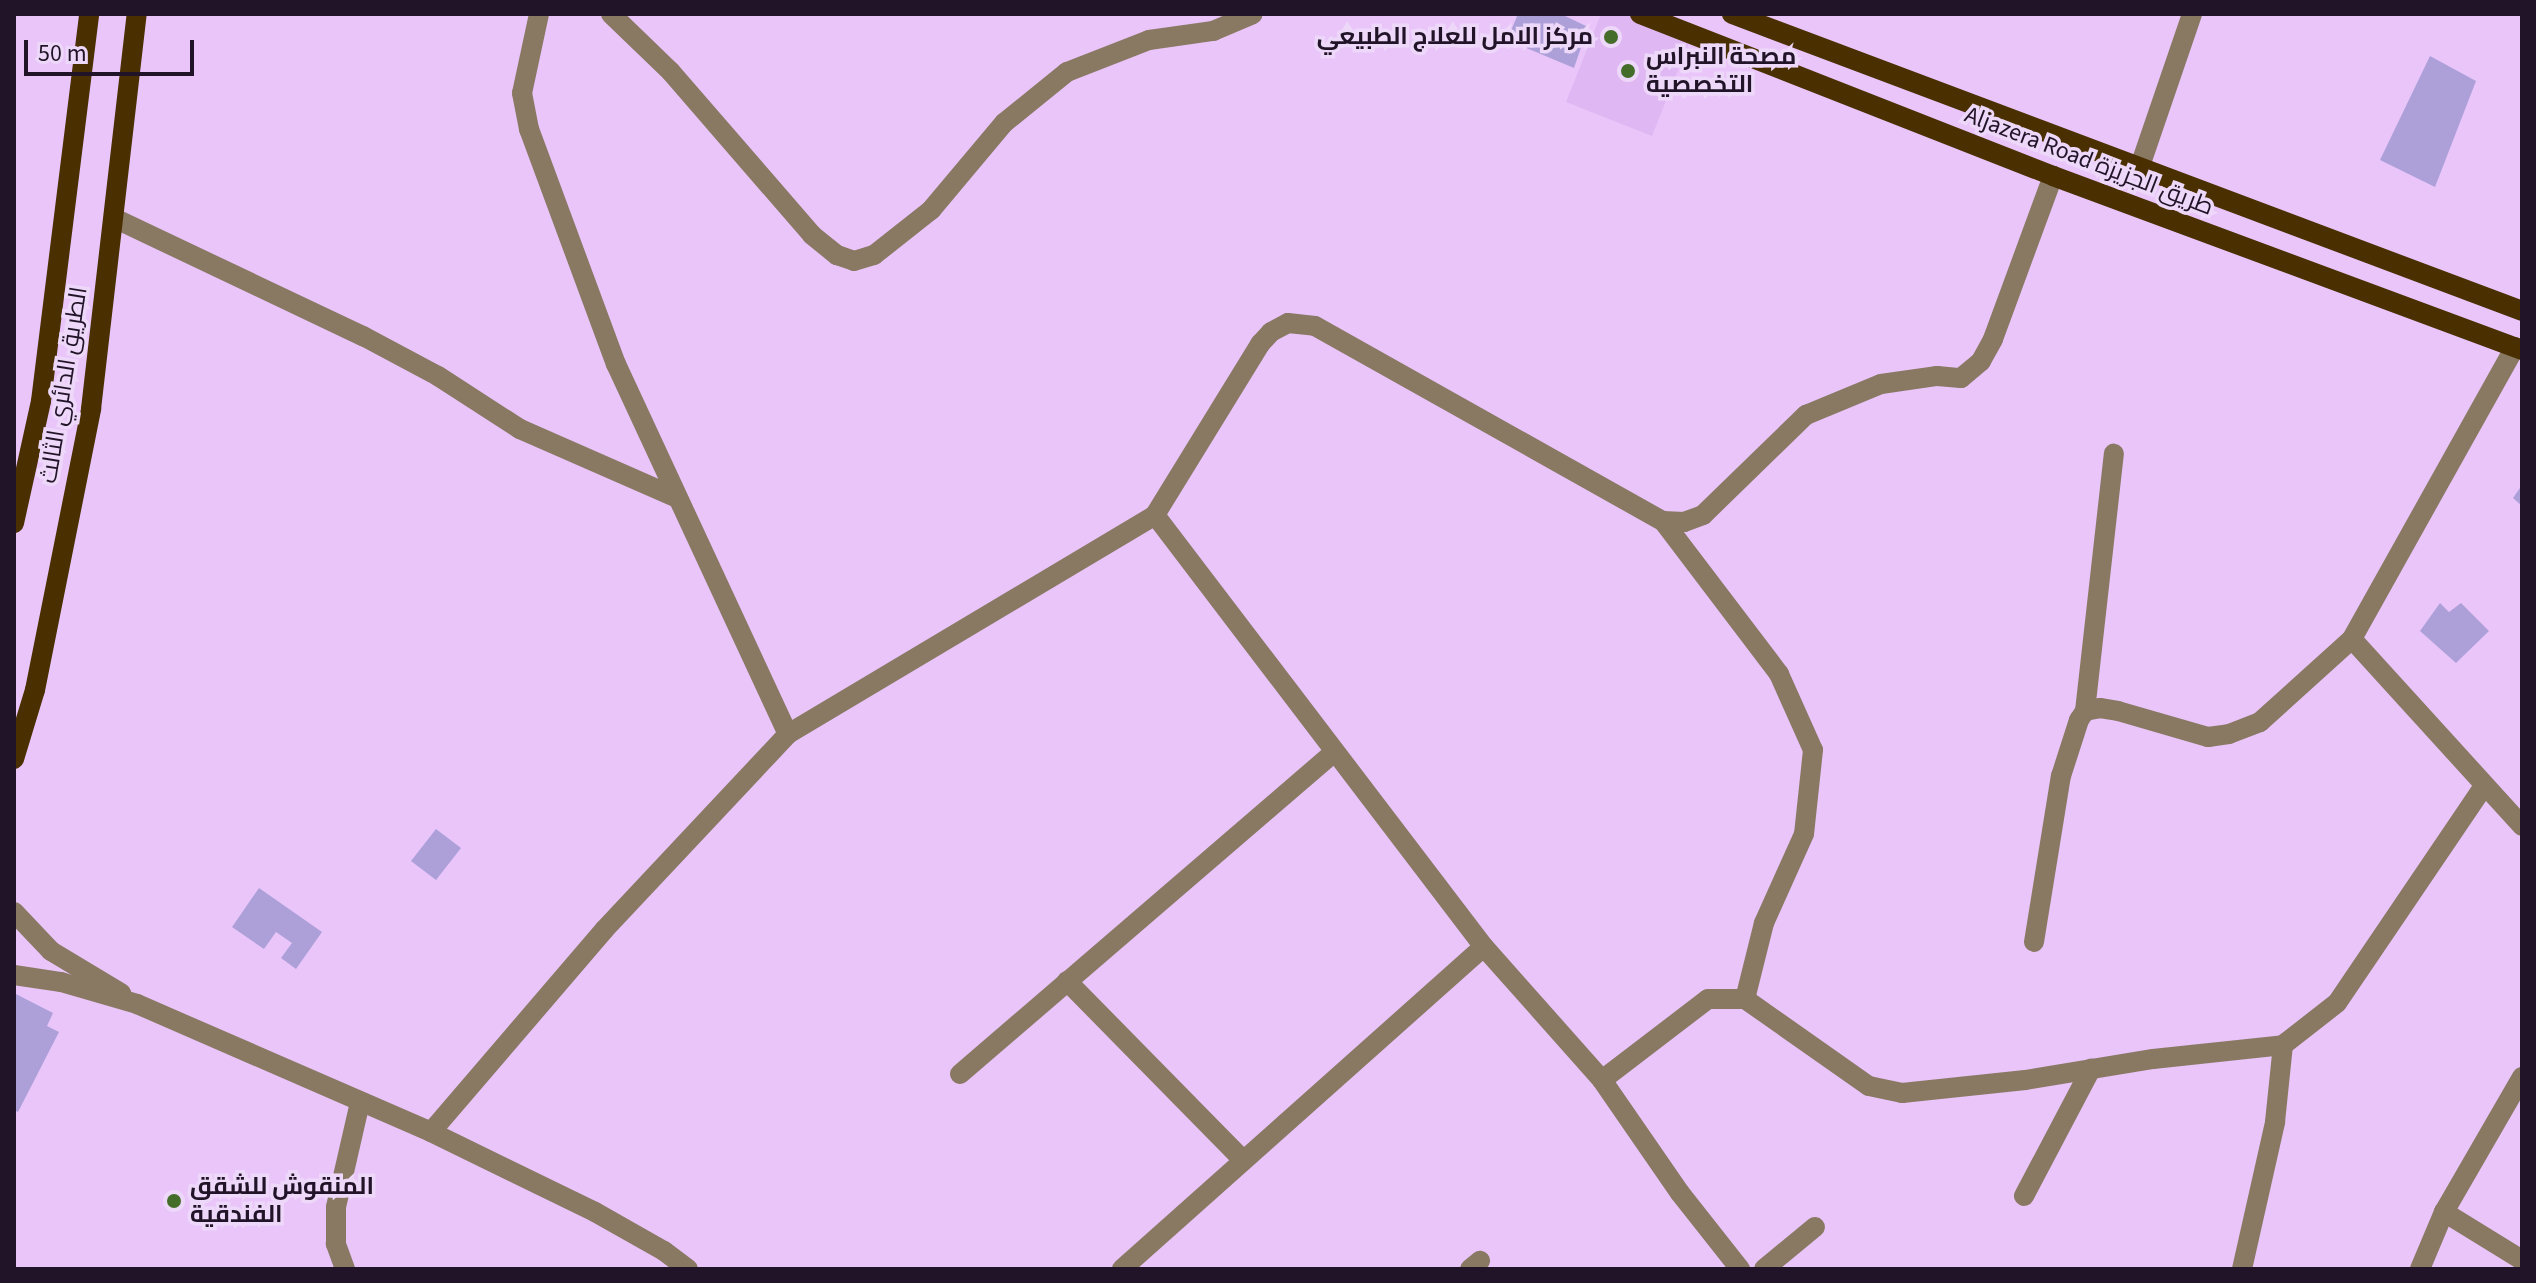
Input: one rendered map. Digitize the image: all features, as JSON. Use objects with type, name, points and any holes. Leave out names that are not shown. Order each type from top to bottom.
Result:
[{"type":"main road","name":"الطريق الدائري الثالث","points":[[14,523],[41,401],[89,14]]},
{"type":"main road","name":"الطريق الدائري الثالث","points":[[14,759],[35,690],[91,409],[137,14]]},
{"type":"main road","name":"Aljazera Road طريق الجزيزة","points":[[1640,14],[2053,176],[2519,349]]},
{"type":"main road","name":"Aljazera Road طريق الجزيزة","points":[[1732,14],[2522,311]]},
{"type":"street","points":[[539,14],[522,93],[529,129],[616,364],[675,497],[788,734]]},
{"type":"street","points":[[611,14],[671,72],[812,235],[837,255],[854,261],[874,255],[931,210],[1004,123],[1067,72],[1149,40],[1213,31],[1253,14]]},
{"type":"street","points":[[2139,169],[2192,14]]},
{"type":"street","points":[[1663,521],[1684,522],[1703,515],[1806,415],[1881,384],[1937,376],[1961,378],[1981,361],[1993,339],[2053,176]]},
{"type":"street","points":[[114,218],[363,336],[438,376],[520,429],[579,458],[675,497]]},
{"type":"street","points":[[431,1132],[604,930],[788,734],[1155,515],[1260,344],[1271,332],[1288,323],[1315,326],[1389,364],[1553,462],[1663,521],[1779,674],[1813,750],[1804,834],[1764,923],[1745,999]]},
{"type":"street","points":[[2085,711],[2109,709],[2208,737],[2229,734],[2260,722],[2352,639],[2519,349]]},
{"type":"street","points":[[2034,942],[2058,790],[2079,720],[2085,711],[2114,454]]},
{"type":"street","points":[[1155,515],[1484,947],[1602,1080],[1680,1193],[1740,1269]]},
{"type":"street","points":[[2352,639],[2522,826]]},
{"type":"street","points":[[960,1074],[1335,752]]},
{"type":"street","points":[[1602,1080],[1708,999],[1745,999],[1869,1086],[1902,1093],[2283,1045],[2337,1003],[2484,786]]},
{"type":"street","points":[[14,912],[51,951],[137,1004]]},
{"type":"street","points":[[1122,1269],[1484,947]]},
{"type":"street","points":[[14,975],[61,982],[137,1004],[431,1132],[595,1212],[688,1269]]},
{"type":"street","points":[[1067,981],[1243,1160]]},
{"type":"street","points":[[2242,1269],[2275,1122],[2283,1045]]},
{"type":"street","points":[[2024,1196],[2091,1069]]},
{"type":"street","points":[[2420,1269],[2444,1212],[2516,1101],[2522,1077]]},
{"type":"street","points":[[345,1269],[336,1244],[336,1207],[360,1102]]},
{"type":"street","points":[[2444,1212],[2522,1260]]},
{"type":"street","points":[[1764,1269],[1815,1227]]},
{"type":"shaded area","name":"مصحة النبراس التخصصية","points":[[1601,14],[1624,14],[1690,40],[1652,136],[1566,102]]},
{"type":"building","points":[[1518,14],[1561,14],[1588,27],[1574,68],[1507,40]]},
{"type":"building","points":[[2430,56],[2476,81],[2435,187],[2380,160]]},
{"type":"building","points":[[2522,485],[2522,506],[2513,498]]},
{"type":"building","points":[[2440,603],[2449,612],[2461,603],[2489,631],[2456,663],[2420,631]]},
{"type":"building","points":[[436,829],[461,848],[436,880],[411,861]]},
{"type":"building","points":[[259,888],[322,932],[296,969],[281,958],[292,943],[276,932],[264,949],[232,927]]},
{"type":"building","points":[[14,993],[53,1013],[47,1026],[59,1032],[18,1112],[14,1110]]},
{"type":"place","name":"مركز الامل للعلاج الطبيعي","points":[[1611,37]]},
{"type":"place","name":"مصحة النبراس التخصصية","points":[[1628,71]]},
{"type":"place","name":"المنقوش للشقق الفندقية","points":[[174,1201]]}]
